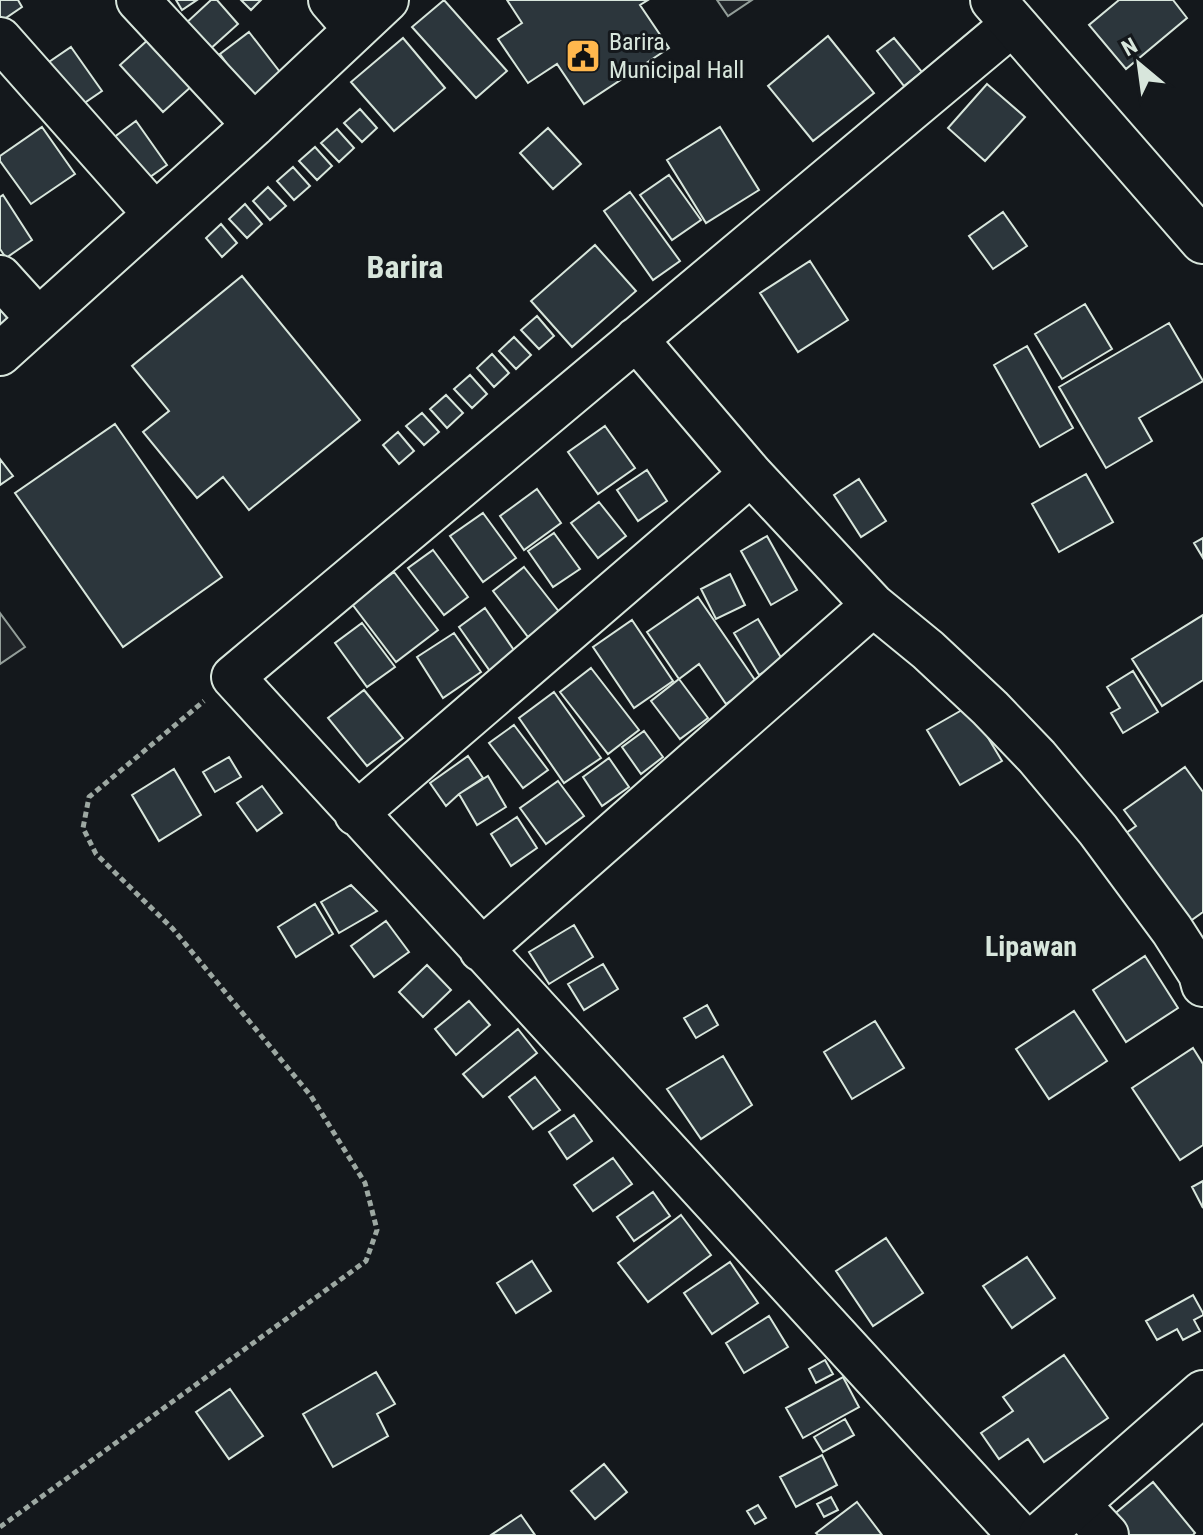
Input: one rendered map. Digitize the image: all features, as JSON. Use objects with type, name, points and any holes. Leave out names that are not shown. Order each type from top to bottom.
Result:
[{"type":"main road","points":[[1003,12],[1203,241]]},
{"type":"main road","points":[[1041,1535],[1203,1393]]},
{"type":"street","points":[[138,0],[254,125]]},
{"type":"street","points":[[0,354],[254,125],[342,15],[387,0]]},
{"type":"street","points":[[1003,12],[636,339],[233,677],[1019,1535]]},
{"type":"street","points":[[0,39],[154,213]]},
{"type":"street","points":[[0,277],[38,319]]},
{"type":"street","points":[[636,339],[751,474],[873,605],[928,650],[1037,757],[1098,830],[1172,930],[1200,974],[1203,985]]},
{"type":"street","points":[[356,814],[751,474]]},
{"type":"street","points":[[481,950],[873,605]]},
{"type":"street","points":[[1077,1503],[1107,1535]]},
{"type":"path","points":[[0,1527],[366,1261],[377,1230],[365,1183],[311,1096],[173,929],[96,854],[83,828],[89,797],[233,677]]},
{"type":"shaded area","points":[[717,0],[752,0],[728,16]]},
{"type":"shaded area","points":[[0,613],[25,647],[0,664]]},
{"type":"building","points":[[0,0],[18,0],[22,7],[0,22]]},
{"type":"building","points":[[176,0],[197,0],[182,10]]},
{"type":"building","points":[[211,0],[217,0],[238,24],[209,50],[185,24]]},
{"type":"building","points":[[241,0],[261,0],[251,10]]},
{"type":"building","points":[[444,0],[507,71],[476,98],[412,27]]},
{"type":"building","name":"Barira Municipal Hall","points":[[507,0],[648,0],[640,5],[669,48],[584,104],[557,64],[528,83],[498,39],[522,23]]},
{"type":"building","points":[[1119,0],[1173,0],[1187,18],[1126,69],[1089,25]]},
{"type":"building","points":[[249,32],[283,76],[252,99],[220,54]]},
{"type":"building","points":[[828,36],[874,93],[813,141],[768,86]]},
{"type":"building","points":[[150,38],[193,85],[163,112],[120,65]]},
{"type":"building","points":[[403,38],[445,88],[394,131],[351,82]]},
{"type":"building","points":[[894,38],[922,72],[904,86],[877,51]]},
{"type":"building","points":[[71,47],[102,91],[77,108],[46,64]]},
{"type":"building","points":[[987,84],[1025,117],[985,161],[948,128]]},
{"type":"building","points":[[360,109],[377,128],[362,142],[344,123]]},
{"type":"building","points":[[136,121],[167,165],[140,184],[109,141]]},
{"type":"building","points":[[42,127],[75,174],[31,204],[0,161],[0,156]]},
{"type":"building","points":[[720,127],[759,190],[706,223],[667,160]]},
{"type":"building","points":[[548,128],[581,164],[553,189],[520,153]]},
{"type":"building","points":[[337,129],[354,148],[339,162],[321,143]]},
{"type":"building","points":[[315,147],[332,166],[317,180],[299,161]]},
{"type":"building","points":[[293,167],[310,186],[294,200],[277,181]]},
{"type":"building","points":[[669,175],[701,220],[672,240],[640,195]]},
{"type":"building","points":[[268,187],[286,206],[270,220],[253,201]]},
{"type":"building","points":[[630,192],[680,261],[653,280],[604,211]]},
{"type":"building","points":[[3,195],[32,240],[6,258],[0,249],[0,197]]},
{"type":"building","points":[[245,204],[262,224],[247,238],[229,219]]},
{"type":"building","points":[[1003,212],[1027,246],[993,269],[969,236]]},
{"type":"building","points":[[221,224],[237,243],[222,257],[206,238]]},
{"type":"building","points":[[595,245],[636,291],[572,347],[531,301]]},
{"type":"building","points":[[810,261],[848,320],[798,352],[760,293]]},
{"type":"building","points":[[242,276],[360,420],[249,510],[223,477],[197,498],[143,432],[169,411],[132,366]]},
{"type":"building","points":[[1085,304],[1112,349],[1062,379],[1035,334]]},
{"type":"building","points":[[0,309],[13,325],[0,336]]},
{"type":"building","points":[[537,316],[554,336],[539,349],[521,330]]},
{"type":"building","points":[[1169,323],[1203,381],[1139,418],[1152,441],[1106,468],[1059,387]]},
{"type":"building","points":[[514,337],[531,355],[516,369],[499,351]]},
{"type":"building","points":[[1027,346],[1073,428],[1040,447],[994,365]]},
{"type":"building","points":[[492,354],[509,373],[494,387],[477,368]]},
{"type":"building","points":[[470,375],[487,394],[472,408],[454,389]]},
{"type":"building","points":[[446,395],[463,413],[447,428],[430,409]]},
{"type":"building","points":[[422,413],[439,432],[424,445],[406,426]]},
{"type":"building","points":[[115,424],[222,577],[123,647],[15,493]]},
{"type":"building","points":[[605,426],[635,468],[598,494],[568,452]]},
{"type":"building","points":[[398,432],[414,451],[399,464],[383,445]]},
{"type":"building","points":[[0,459],[13,476],[0,485]]},
{"type":"building","points":[[647,470],[667,501],[638,521],[617,490]]},
{"type":"building","points":[[1086,474],[1113,522],[1059,552],[1032,504]]},
{"type":"building","points":[[859,479],[886,521],[861,537],[834,495]]},
{"type":"building","points":[[537,489],[561,523],[524,550],[500,516]]},
{"type":"building","points":[[599,502],[626,536],[598,558],[571,523]]},
{"type":"building","points":[[483,513],[516,558],[483,582],[450,536]]},
{"type":"building","points":[[554,533],[580,569],[553,587],[528,551]]},
{"type":"building","points":[[767,536],[797,590],[771,605],[741,551]]},
{"type":"building","points":[[1203,538],[1203,558],[1194,543]]},
{"type":"building","points":[[433,550],[468,597],[444,615],[408,568]]},
{"type":"building","points":[[524,567],[560,613],[528,637],[493,591]]},
{"type":"building","points":[[394,572],[438,630],[396,662],[352,604]]},
{"type":"building","points":[[730,574],[745,605],[716,619],[701,589]]},
{"type":"building","points":[[698,597],[757,683],[726,704],[699,664],[679,679],[647,632]]},
{"type":"building","points":[[485,608],[518,656],[492,674],[459,627]]},
{"type":"building","points":[[1203,615],[1203,680],[1162,706],[1132,659]]},
{"type":"building","points":[[758,619],[783,661],[759,675],[734,633]]},
{"type":"building","points":[[632,620],[673,681],[634,708],[593,647]]},
{"type":"building","points":[[362,623],[395,667],[367,687],[335,643]]},
{"type":"building","points":[[454,633],[481,672],[443,698],[417,657]]},
{"type":"building","points":[[591,668],[639,730],[608,754],[560,692]]},
{"type":"building","points":[[1133,671],[1158,712],[1123,733],[1111,713],[1120,708],[1107,687]]},
{"type":"building","points":[[679,679],[708,718],[680,739],[651,701]]},
{"type":"building","points":[[364,690],[403,738],[367,766],[328,718]]},
{"type":"building","points":[[554,692],[601,758],[564,783],[519,718]]},
{"type":"building","points":[[969,706],[1002,761],[960,785],[927,730]]},
{"type":"building","points":[[514,725],[548,770],[523,788],[489,743]]},
{"type":"building","points":[[644,731],[663,757],[641,774],[622,747]]},
{"type":"building","points":[[468,756],[483,778],[446,806],[430,783]]},
{"type":"building","points":[[229,757],[241,777],[215,792],[203,772]]},
{"type":"building","points":[[609,758],[629,787],[602,806],[583,777]]},
{"type":"building","points":[[1185,767],[1203,792],[1203,912],[1182,927],[1119,838],[1136,826],[1124,810]]},
{"type":"building","points":[[174,769],[201,815],[159,841],[132,795]]},
{"type":"building","points":[[488,776],[506,807],[477,825],[459,794]]},
{"type":"building","points":[[558,781],[584,816],[546,844],[520,808]]},
{"type":"building","points":[[262,786],[282,813],[257,831],[237,803]]},
{"type":"building","points":[[517,817],[537,848],[511,866],[491,834]]},
{"type":"building","points":[[351,885],[377,911],[339,933],[321,902]]},
{"type":"building","points":[[315,904],[333,934],[296,957],[278,927]]},
{"type":"building","points":[[386,921],[409,952],[374,977],[351,946]]},
{"type":"building","points":[[574,925],[593,957],[549,984],[529,952]]},
{"type":"building","points":[[1145,956],[1178,1008],[1126,1042],[1093,990]]},
{"type":"building","points":[[603,964],[618,989],[584,1010],[568,984]]},
{"type":"building","points":[[427,965],[451,990],[423,1017],[399,992]]},
{"type":"building","points":[[469,1001],[490,1025],[456,1055],[435,1029]]},
{"type":"building","points":[[707,1005],[718,1025],[696,1038],[684,1018]]},
{"type":"building","points":[[1074,1011],[1107,1061],[1049,1099],[1016,1049]]},
{"type":"building","points":[[875,1021],[904,1068],[852,1099],[824,1052]]},
{"type":"building","points":[[518,1029],[537,1053],[483,1097],[463,1074]]},
{"type":"building","points":[[1193,1048],[1203,1064],[1203,1145],[1180,1160],[1132,1088]]},
{"type":"building","points":[[723,1056],[752,1105],[701,1139],[667,1089]]},
{"type":"building","points":[[535,1077],[560,1110],[533,1129],[509,1097]]},
{"type":"building","points":[[574,1115],[592,1141],[567,1159],[549,1132]]},
{"type":"building","points":[[613,1158],[632,1184],[593,1211],[574,1185]]},
{"type":"building","points":[[1203,1181],[1203,1208],[1192,1187]]},
{"type":"building","points":[[653,1192],[670,1216],[634,1241],[617,1217]]},
{"type":"building","points":[[681,1215],[711,1255],[648,1302],[618,1263]]},
{"type":"building","points":[[886,1238],[923,1293],[873,1326],[836,1271]]},
{"type":"building","points":[[1027,1257],[1055,1298],[1012,1328],[983,1286]]},
{"type":"building","points":[[532,1261],[551,1291],[516,1313],[497,1283]]},
{"type":"building","points":[[730,1262],[758,1303],[712,1334],[684,1293]]},
{"type":"building","points":[[1193,1295],[1203,1313],[1194,1320],[1200,1331],[1183,1340],[1177,1329],[1157,1340],[1146,1321]]},
{"type":"building","points":[[769,1316],[788,1347],[744,1373],[726,1343]]},
{"type":"building","points":[[1064,1355],[1108,1418],[1044,1462],[1028,1439],[999,1459],[981,1433],[1013,1411],[1003,1397]]},
{"type":"building","points":[[825,1360],[833,1374],[816,1383],[809,1369]]},
{"type":"building","points":[[376,1372],[395,1404],[377,1414],[388,1436],[333,1467],[303,1414]]},
{"type":"building","points":[[843,1377],[859,1407],[803,1438],[786,1408]]},
{"type":"building","points":[[230,1389],[263,1436],[229,1459],[196,1412]]},
{"type":"building","points":[[845,1419],[854,1435],[823,1452],[814,1437]]},
{"type":"building","points":[[822,1455],[837,1485],[796,1507],[780,1477]]},
{"type":"building","points":[[604,1464],[627,1492],[595,1519],[571,1491]]},
{"type":"building","points":[[1153,1482],[1195,1533],[1193,1535],[1128,1535],[1112,1516]]},
{"type":"building","points":[[831,1497],[838,1510],[824,1517],[817,1504]]},
{"type":"building","points":[[857,1502],[882,1535],[816,1533]]},
{"type":"building","points":[[758,1505],[766,1518],[755,1524],[747,1511]]},
{"type":"building","points":[[521,1515],[535,1535],[491,1535]]},
{"type":"place","name":"Barira Municipal Hall","points":[[583,56]]},
{"type":"district","name":"Barira","points":[[405,267]]},
{"type":"district","name":"Lipawan","points":[[1031,946]]}]
